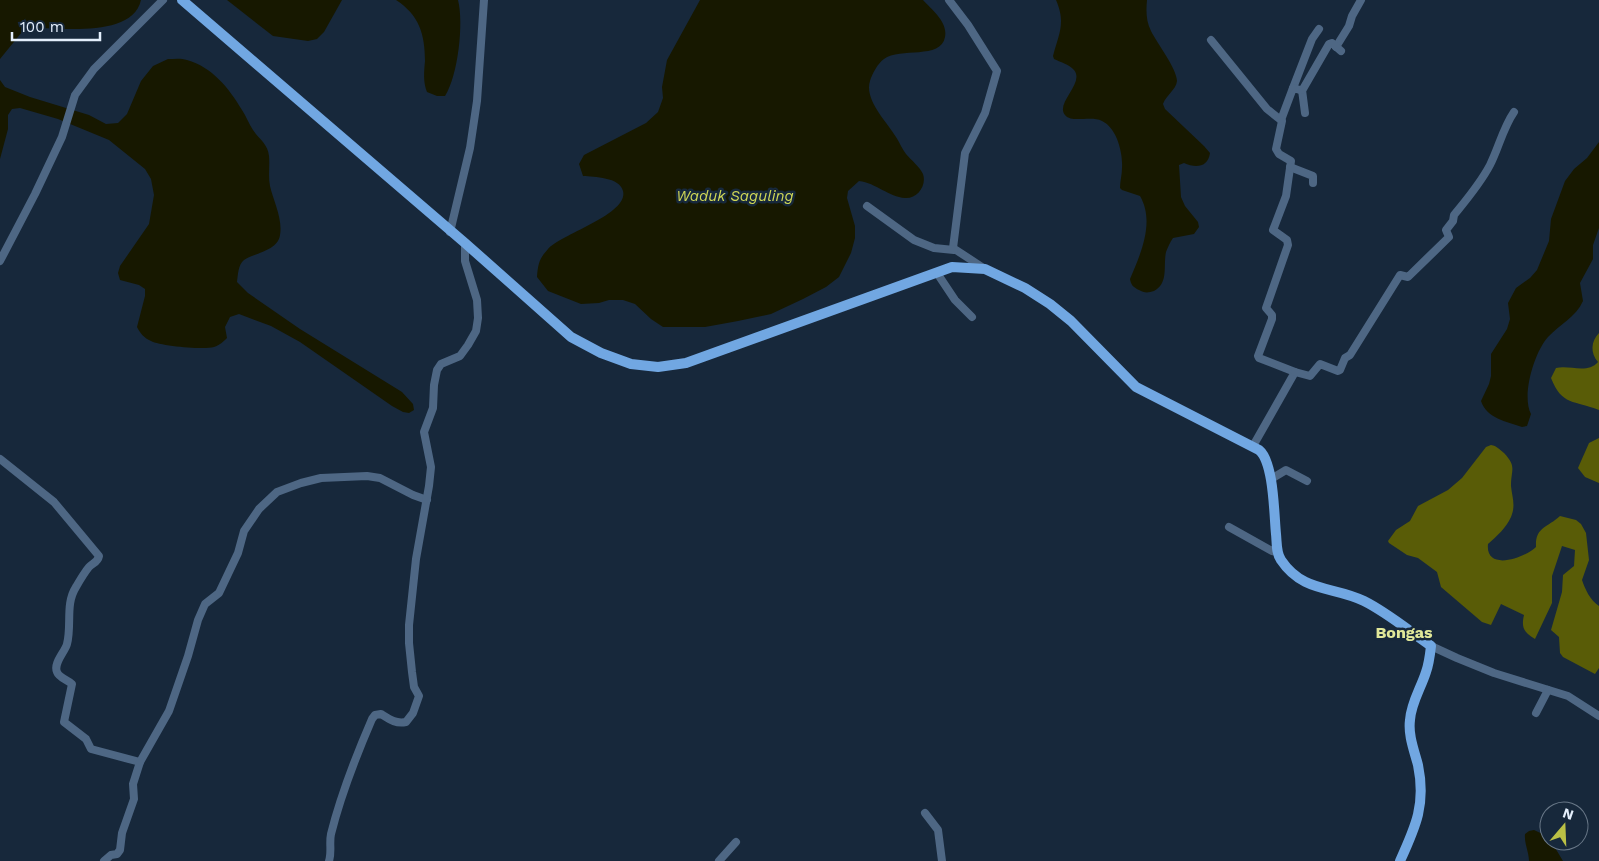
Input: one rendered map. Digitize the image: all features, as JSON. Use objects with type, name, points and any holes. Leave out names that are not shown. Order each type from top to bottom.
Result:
[{"type":"main road","points":[[182,0],[465,243],[571,337],[593,350],[631,364],[658,367],[686,363],[952,267],[985,268],[1025,288],[1063,314],[1093,341],[1131,383],[1139,389],[1253,446],[1266,457],[1271,479],[1277,552],[1285,566],[1299,579],[1314,587],[1363,600],[1431,646],[1426,672],[1413,705],[1410,721],[1412,742],[1422,792],[1421,806],[1409,842],[1400,861]]},
{"type":"street","points":[[0,261],[62,138],[75,95],[94,69],[163,0]]},
{"type":"street","points":[[450,232],[470,148],[477,101],[484,0]]},
{"type":"street","points":[[948,0],[968,25],[997,70],[985,113],[966,153],[954,250]]},
{"type":"street","points":[[1305,113],[1302,90],[1349,26],[1361,0]]},
{"type":"street","points":[[1335,47],[1316,32],[1281,120],[1282,124],[1276,149],[1279,154],[1290,160],[1290,167],[1286,196],[1273,230],[1287,240],[1288,244],[1266,308],[1272,314],[1272,319],[1258,356],[1295,372],[1310,376],[1320,364],[1338,371],[1340,370],[1345,358],[1350,354],[1400,275],[1408,277],[1449,237],[1446,230],[1453,222],[1454,216],[1479,184],[1493,159],[1507,123],[1514,112]]},
{"type":"street","points":[[1211,40],[1267,109],[1281,120]]},
{"type":"street","points":[[1293,88],[1302,90]]},
{"type":"street","points":[[1290,167],[1313,176],[1313,183]]},
{"type":"street","points":[[867,206],[914,240],[934,248],[954,250],[985,268]]},
{"type":"street","points":[[329,861],[331,837],[338,811],[353,763],[372,718],[375,715],[381,714],[394,722],[406,722],[413,713],[419,698],[414,688],[409,643],[410,606],[417,551],[427,500],[430,467],[424,432],[433,408],[437,370],[441,364],[460,356],[476,331],[478,318],[477,300],[465,261],[465,243]]},
{"type":"street","points":[[937,273],[954,300],[972,317]]},
{"type":"street","points":[[1253,446],[1295,372]]},
{"type":"street","points":[[0,459],[54,502],[99,556],[98,560],[89,568],[75,589],[69,613],[69,630],[66,646],[56,666],[56,672],[72,684],[64,722],[86,738],[91,749],[140,762]]},
{"type":"street","points":[[1271,479],[1286,470],[1306,481]]},
{"type":"street","points":[[104,861],[111,855],[117,854],[120,850],[122,833],[134,799],[133,784],[140,762],[169,711],[201,612],[206,604],[218,593],[238,553],[248,526],[259,509],[277,492],[321,478],[367,476],[380,478],[427,500]]},
{"type":"street","points":[[1229,527],[1272,552],[1277,552]]},
{"type":"street","points":[[1431,646],[1478,667],[1568,696],[1599,716]]},
{"type":"street","points":[[1536,713],[1548,690]]},
{"type":"street","points":[[925,813],[938,830],[942,861]]},
{"type":"street","points":[[719,861],[736,842]]},
{"type":"shaded area","points":[[1599,333],[1599,410],[1564,398],[1555,387],[1551,378],[1556,368],[1589,368],[1594,366],[1598,362],[1592,347]]},
{"type":"shaded area","points":[[1599,438],[1599,483],[1585,477],[1578,468],[1589,443]]},
{"type":"shaded area","points":[[1491,445],[1504,453],[1511,462],[1513,505],[1511,517],[1507,525],[1488,544],[1489,553],[1493,558],[1507,560],[1531,551],[1536,547],[1536,540],[1543,528],[1560,516],[1576,520],[1581,524],[1586,533],[1589,560],[1582,580],[1590,598],[1599,606],[1599,668],[1595,674],[1563,657],[1560,653],[1559,637],[1551,630],[1562,592],[1563,575],[1574,566],[1575,550],[1562,546],[1552,576],[1552,603],[1535,639],[1524,629],[1524,615],[1501,604],[1491,625],[1482,622],[1441,587],[1437,572],[1418,558],[1407,555],[1388,541],[1396,530],[1410,521],[1418,506],[1448,490],[1462,478],[1486,447]]},
{"type":"water","points":[[0,0],[141,0],[135,12],[124,21],[110,26],[75,29],[29,28],[22,32],[0,59]]},
{"type":"water","points":[[227,0],[342,0],[324,32],[317,39],[308,41],[273,36]]},
{"type":"water","points":[[396,0],[458,0],[460,10],[459,49],[450,87],[445,96],[437,96],[427,92],[424,81],[425,51],[422,34],[410,12]]},
{"type":"water","name":"Waduk Saguling","points":[[700,0],[923,0],[942,21],[945,37],[942,44],[928,51],[900,54],[884,59],[872,75],[869,88],[873,103],[905,152],[922,171],[924,183],[917,194],[909,198],[893,195],[871,184],[859,181],[848,191],[847,198],[855,226],[855,238],[851,253],[839,277],[826,287],[771,314],[705,327],[663,327],[635,304],[623,300],[581,304],[548,291],[537,277],[537,272],[541,259],[548,249],[555,243],[605,216],[616,208],[622,199],[623,191],[621,186],[612,180],[583,176],[579,164],[584,155],[646,123],[658,112],[663,98],[662,87],[667,60]]},
{"type":"water","points":[[1056,0],[1147,0],[1149,27],[1170,63],[1177,81],[1163,104],[1165,109],[1210,153],[1207,162],[1200,166],[1184,163],[1179,165],[1181,197],[1185,206],[1198,222],[1199,227],[1194,234],[1173,238],[1166,252],[1164,279],[1159,288],[1154,291],[1141,291],[1134,287],[1130,281],[1145,238],[1146,216],[1140,196],[1120,188],[1122,162],[1120,148],[1112,129],[1102,121],[1095,119],[1067,117],[1063,110],[1066,99],[1076,81],[1076,75],[1072,68],[1054,59],[1053,56],[1061,22],[1061,15]]},
{"type":"water","points":[[168,59],[182,59],[196,63],[219,79],[237,102],[268,152],[269,182],[279,216],[280,235],[275,245],[242,262],[237,282],[248,293],[300,329],[402,392],[413,404],[414,410],[409,413],[403,412],[392,406],[300,342],[271,326],[239,314],[230,317],[225,327],[227,338],[214,347],[182,347],[149,340],[137,327],[145,289],[139,285],[120,280],[118,273],[120,266],[149,224],[154,195],[151,179],[145,169],[109,140],[58,119],[20,108],[12,109],[8,115],[8,129],[0,159],[0,80],[5,87],[30,97],[89,115],[106,124],[118,123],[127,114],[141,81],[153,66]]},
{"type":"water","points":[[1599,142],[1599,228],[1593,245],[1593,259],[1580,283],[1583,301],[1572,316],[1548,337],[1538,352],[1529,385],[1528,406],[1531,414],[1527,426],[1522,427],[1492,416],[1481,401],[1491,376],[1491,354],[1507,329],[1510,319],[1508,303],[1516,288],[1530,278],[1537,270],[1549,241],[1551,219],[1565,181]]},
{"type":"water","points":[[1534,830],[1539,832],[1539,851],[1557,851],[1563,861],[1529,861],[1525,834]]},
{"type":"district","name":"Bongas","points":[[1404,632]]}]
